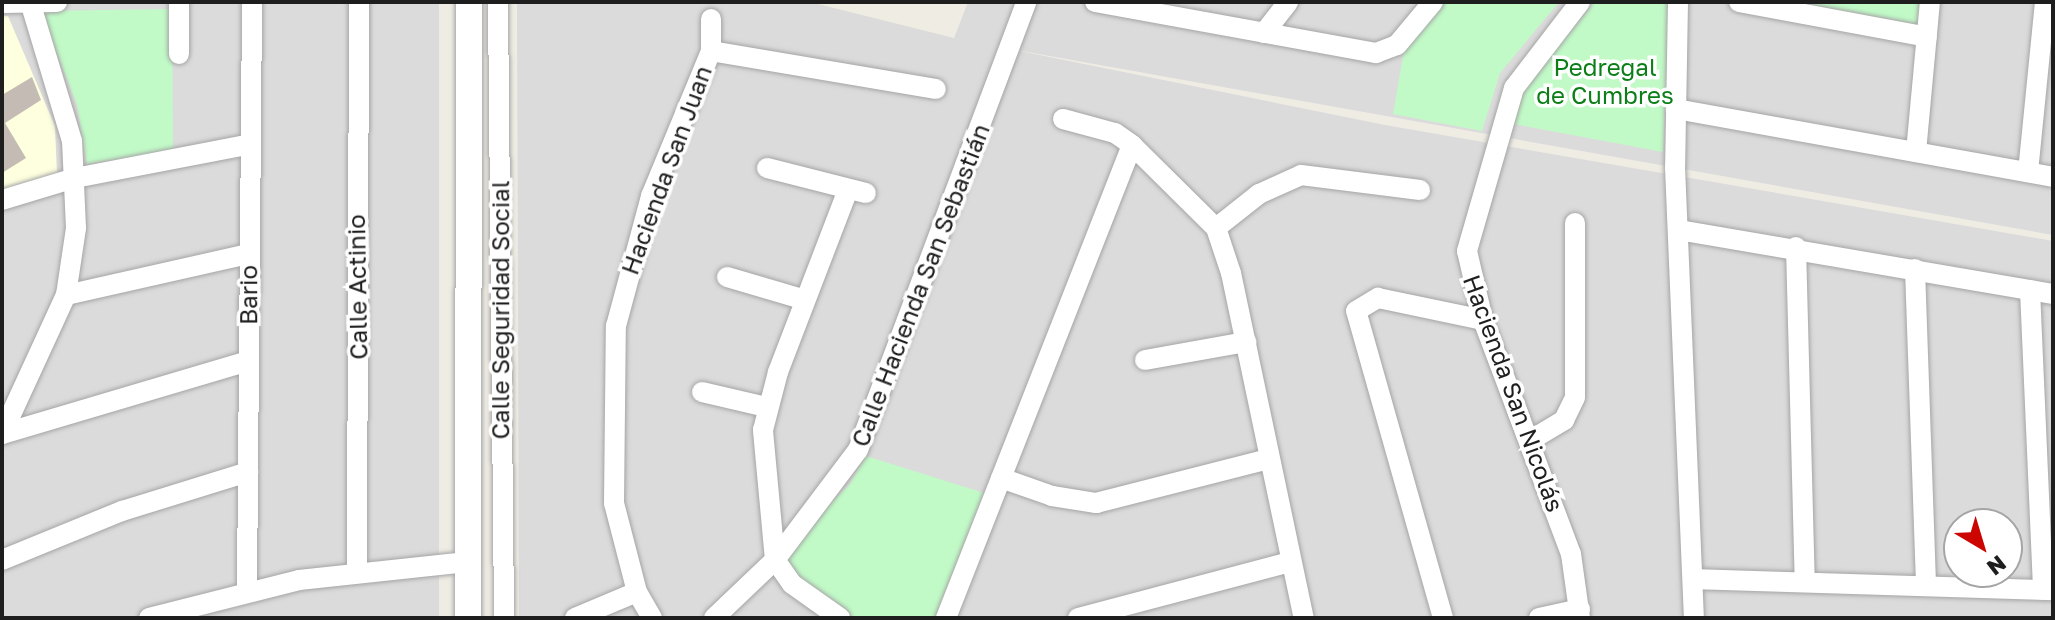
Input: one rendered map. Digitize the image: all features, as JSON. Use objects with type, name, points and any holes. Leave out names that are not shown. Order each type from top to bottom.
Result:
[{"type":"street","points":[[2,3],[57,2]]},
{"type":"street","points":[[179,2],[179,54]]},
{"type":"street","name":"Bario","points":[[247,589],[247,145],[252,2]]},
{"type":"street","name":"Calle Actinio","points":[[357,571],[359,2]]},
{"type":"street","name":"Calle Seguridad Social","points":[[468,618],[469,2]]},
{"type":"street","name":"Calle Seguridad Social","points":[[498,2],[504,618]]},
{"type":"street","name":"Calle Hacienda San Sebastián","points":[[714,618],[775,560],[858,450],[1026,2]]},
{"type":"street","points":[[1095,2],[1137,5],[1264,33],[1387,51],[1433,2]]},
{"type":"street","points":[[1264,33],[1288,2]]},
{"type":"street","name":"Hacienda San Nicolás","points":[[1580,2],[1526,68],[1504,110],[1468,241],[1483,320],[1531,440],[1571,554],[1580,613]]},
{"type":"street","points":[[1678,2],[1676,109],[1679,230],[1694,618]]},
{"type":"street","points":[[1739,2],[1927,37]]},
{"type":"street","points":[[1916,152],[1930,2]]},
{"type":"street","points":[[2028,172],[2045,2]]},
{"type":"street","points":[[2,434],[66,295],[76,228],[75,178],[63,98],[30,3]]},
{"type":"street","points":[[711,19],[711,51],[936,89]]},
{"type":"street","name":"Hacienda San Juan","points":[[652,618],[637,592],[614,503],[616,326],[651,196],[711,51]]},
{"type":"street","points":[[1676,109],[2053,177]]},
{"type":"street","points":[[1063,119],[1115,133],[1132,145],[1216,228],[1246,342],[1268,459],[1304,618]]},
{"type":"street","points":[[2,200],[75,178],[247,145]]},
{"type":"street","points":[[946,618],[1132,145]]},
{"type":"street","points":[[767,168],[857,192],[805,300],[766,407],[762,451],[775,560],[792,584],[840,618]]},
{"type":"street","points":[[1216,228],[1259,194],[1301,175],[1420,190]]},
{"type":"street","points":[[1531,440],[1564,420],[1575,397],[1575,223]]},
{"type":"street","points":[[1679,230],[1796,247],[2053,294]]},
{"type":"street","points":[[1796,247],[1805,581]]},
{"type":"street","points":[[66,295],[248,254]]},
{"type":"street","points":[[1915,269],[1926,585]]},
{"type":"street","points":[[727,277],[805,300]]},
{"type":"street","points":[[1693,579],[2048,590],[2030,290]]},
{"type":"street","points":[[1443,618],[1356,311],[1378,298],[1483,320]]},
{"type":"street","points":[[1145,360],[1246,342]]},
{"type":"street","points":[[2,434],[248,361]]},
{"type":"street","points":[[702,392],[766,407]]},
{"type":"street","points":[[1001,478],[1052,496],[1096,503],[1268,459]]},
{"type":"street","points":[[2,560],[122,511],[248,472]]},
{"type":"street","points":[[151,618],[247,589],[357,571],[467,562]]},
{"type":"street","points":[[1078,618],[1290,562]]},
{"type":"street","points":[[575,618],[637,592]]},
{"type":"street","points":[[1539,618],[1580,613]]},
{"type":"shaded area","points":[[2,2],[439,2],[439,618],[2,618]]},
{"type":"shaded area","points":[[517,2],[810,2],[954,38],[968,2],[2053,2],[2053,235],[1010,49],[1385,125],[2053,241],[2053,618],[519,618]]},
{"type":"shaded area","points":[[2,16],[8,16],[55,126],[57,174],[2,193]]},
{"type":"green space","name":"Pedregal de Cumbres","points":[[1444,2],[1559,2],[1500,73],[1482,131],[1393,114],[1404,51]]},
{"type":"green space","name":"Pedregal de Cumbres","points":[[1595,2],[1669,2],[1663,152],[1508,123],[1524,86]]},
{"type":"green space","points":[[1796,2],[1922,2],[1920,25]]},
{"type":"green space","points":[[172,9],[173,151],[87,164],[77,105],[41,11]]},
{"type":"green space","points":[[866,456],[984,493],[937,618],[856,618],[782,572],[776,557],[849,485]]},
{"type":"building","points":[[32,77],[41,100],[5,123],[26,158],[2,173],[2,95]]}]
